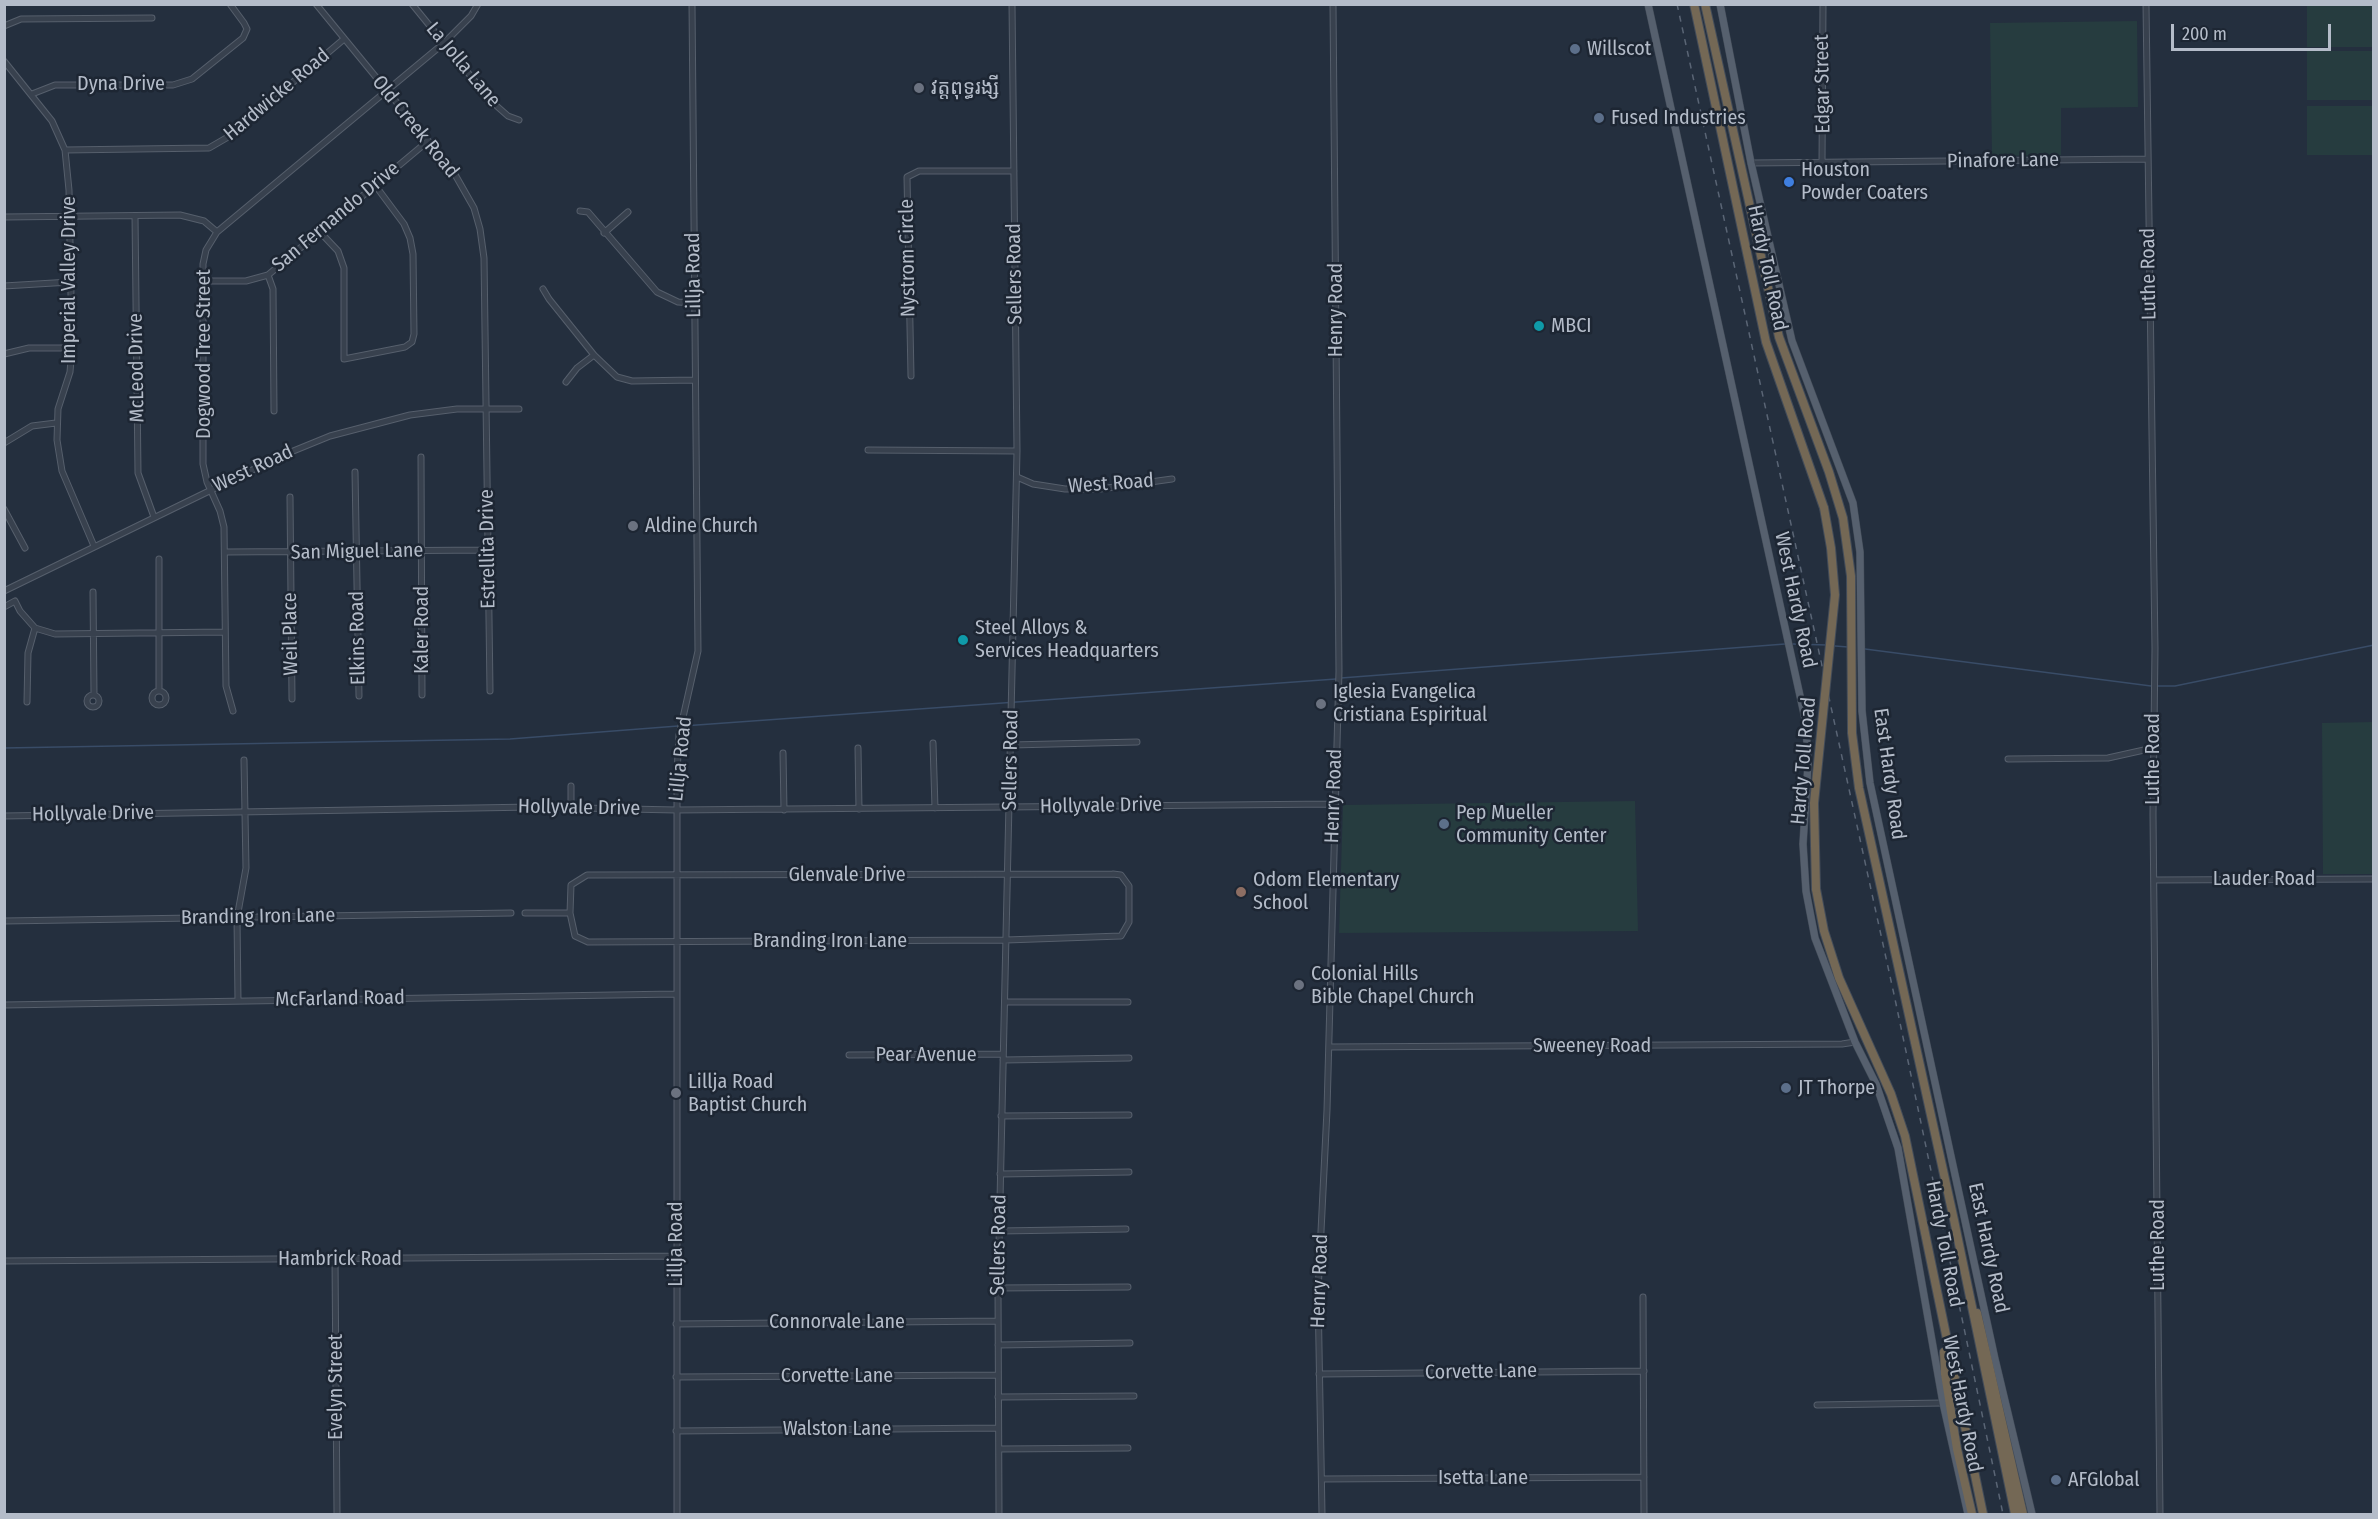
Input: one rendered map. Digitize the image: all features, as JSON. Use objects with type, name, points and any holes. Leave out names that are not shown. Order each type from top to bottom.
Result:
[{"type":"highway","name":"Hardy Toll Road","points":[[1694,4],[1766,342],[1824,508],[1831,548],[1835,595],[1814,802],[1816,889],[1824,931],[1839,978],[1898,1113],[1983,1515]]},
{"type":"highway","name":"Hardy Toll Road","points":[[1705,4],[1779,337],[1826,463],[1843,519],[1850,558],[1852,733],[1859,788],[1954,1220],[2014,1515]]},
{"type":"highway","points":[[1954,1220],[2023,1515]]},
{"type":"highway","points":[[1943,1327],[1945,1374],[1970,1515]]},
{"type":"main road","name":"West Hardy Road","points":[[1648,4],[1806,723],[1808,745],[1804,809],[1806,891],[1815,938],[1855,1042],[1876,1084],[1898,1148],[1943,1403],[1970,1515]]},
{"type":"main road","name":"East Hardy Road","points":[[1720,4],[1751,163],[1792,341],[1852,503],[1860,552],[1864,744],[1878,823],[2032,1515]]},
{"type":"street","name":"Dyna Drive","points":[[32,94],[56,85],[184,83],[243,38],[247,29],[230,4]]},
{"type":"street","name":"Old Creek Road","points":[[316,4],[453,171],[474,208],[484,258],[485,408]]},
{"type":"street","name":"La Jolla Lane","points":[[412,4],[498,108],[519,120]]},
{"type":"street","name":"Dogwood Tree Street","points":[[233,711],[228,698],[224,632],[225,552],[220,511],[210,490],[203,464],[203,281],[206,250],[217,232],[462,27],[478,4]]},
{"type":"street","name":"Lillja Road","points":[[677,1515],[676,810],[680,732],[698,660],[692,4]]},
{"type":"street","name":"Sellers Road","points":[[999,1515],[998,1288],[1017,477],[1012,4]]},
{"type":"street","name":"Henry Road","points":[[1322,1515],[1318,1292],[1329,1047],[1333,804],[1339,686],[1333,4]]},
{"type":"street","name":"Edgar Street","points":[[1822,4],[1822,163]]},
{"type":"street","name":"Luthe Road","points":[[2146,4],[2155,676],[2154,880],[2160,1515]]},
{"type":"street","points":[[4,26],[21,19],[152,18]]},
{"type":"street","name":"Hardwicke Road","points":[[65,150],[209,148],[228,137],[344,39]]},
{"type":"street","name":"Imperial Valley Drive","points":[[4,61],[52,121],[65,150],[72,348],[70,372],[56,423],[62,471],[94,546]]},
{"type":"street","name":"San Fernando Drive","points":[[203,281],[246,281],[268,275],[428,141]]},
{"type":"street","name":"Pinafore Lane","points":[[1751,163],[2147,159]]},
{"type":"street","name":"Nystrom Circle","points":[[910,376],[906,177],[919,171],[1014,171]]},
{"type":"street","points":[[320,232],[338,251],[344,268],[344,359],[405,347],[412,342],[414,334],[413,254],[410,238],[399,217],[375,185]]},
{"type":"street","points":[[580,211],[588,212],[657,292],[678,302],[694,303]]},
{"type":"street","points":[[604,233],[628,212]]},
{"type":"street","name":"McLeod Drive","points":[[135,216],[138,473],[154,517]]},
{"type":"street","points":[[4,218],[193,217],[217,232]]},
{"type":"street","points":[[268,275],[273,289],[274,411]]},
{"type":"street","points":[[4,286],[70,282]]},
{"type":"street","points":[[543,289],[610,373],[622,380],[695,380]]},
{"type":"street","points":[[4,354],[29,348],[72,348]]},
{"type":"street","points":[[566,382],[577,368],[594,355]]},
{"type":"street","name":"West Road","points":[[4,591],[303,446],[356,427],[410,415],[485,408],[519,409]]},
{"type":"street","name":"Estrellita Drive","points":[[485,408],[490,691]]},
{"type":"street","points":[[4,443],[32,426],[56,423]]},
{"type":"street","points":[[868,450],[1017,452]]},
{"type":"street","name":"Kaler Road","points":[[421,457],[422,695]]},
{"type":"street","name":"Elkins Road","points":[[355,472],[359,696]]},
{"type":"street","name":"West Road","points":[[1017,477],[1033,484],[1065,489],[1100,489],[1172,479]]},
{"type":"street","name":"Weil Place","points":[[290,497],[292,699]]},
{"type":"street","points":[[4,509],[25,548]]},
{"type":"street","name":"San Miguel Lane","points":[[225,552],[290,554],[488,550]]},
{"type":"street","points":[[159,559],[159,691]]},
{"type":"street","points":[[93,592],[94,694]]},
{"type":"street","points":[[4,607],[15,601],[20,611],[35,628],[55,634],[224,632]]},
{"type":"street","points":[[27,702],[28,654],[35,628]]},
{"type":"street","points":[[1011,745],[1137,742]]},
{"type":"street","points":[[933,743],[935,808]]},
{"type":"street","points":[[858,748],[859,809]]},
{"type":"street","points":[[2008,759],[2108,758],[2154,748]]},
{"type":"street","points":[[783,753],[784,810]]},
{"type":"street","points":[[238,1001],[237,918],[246,868],[244,760]]},
{"type":"street","points":[[571,786],[571,808]]},
{"type":"street","name":"Hollyvale Drive","points":[[4,816],[533,807],[784,810],[1333,804]]},
{"type":"street","name":"Glenvale Drive","points":[[570,913],[571,885],[587,875],[1121,875],[1129,886],[1129,905]]},
{"type":"street","name":"Lauder Road","points":[[2154,880],[2373,879]]},
{"type":"street","name":"Branding Iron Lane","points":[[570,913],[575,936],[582,940],[675,942],[1006,940],[1121,936],[1128,926],[1129,905]]},
{"type":"street","name":"Branding Iron Lane","points":[[4,921],[511,913]]},
{"type":"street","points":[[525,913],[570,913]]},
{"type":"street","name":"McFarland Road","points":[[4,1005],[675,994]]},
{"type":"street","points":[[1005,1002],[1128,1002]]},
{"type":"street","name":"Sweeney Road","points":[[1329,1047],[1855,1042]]},
{"type":"street","name":"Pear Avenue","points":[[849,1055],[1129,1058]]},
{"type":"street","points":[[1002,1116],[1129,1115]]},
{"type":"street","points":[[1000,1174],[1129,1172]]},
{"type":"street","points":[[999,1231],[1126,1229]]},
{"type":"street","name":"Hambrick Road","points":[[4,1261],[676,1256]]},
{"type":"street","name":"Evelyn Street","points":[[335,1259],[337,1515]]},
{"type":"street","points":[[998,1288],[1128,1287]]},
{"type":"street","points":[[1643,1297],[1644,1515]]},
{"type":"street","name":"Connorvale Lane","points":[[676,1324],[998,1321]]},
{"type":"street","points":[[998,1345],[1130,1343]]},
{"type":"street","name":"Corvette Lane","points":[[1319,1374],[1644,1371]]},
{"type":"street","name":"Corvette Lane","points":[[676,1377],[998,1375]]},
{"type":"street","points":[[998,1397],[1134,1396]]},
{"type":"street","points":[[1817,1405],[1943,1403]]},
{"type":"street","name":"Walston Lane","points":[[676,1431],[998,1428]]},
{"type":"street","points":[[999,1449],[1128,1448]]},
{"type":"street","name":"Isetta Lane","points":[[1322,1479],[1644,1477]]},
{"type":"green space","points":[[2307,5],[2373,5],[2373,47],[2307,47]]},
{"type":"green space","points":[[2137,21],[2138,107],[2061,108],[2061,155],[1992,156],[1990,23]]},
{"type":"green space","points":[[2307,51],[2373,51],[2373,100],[2307,100]]},
{"type":"green space","points":[[2307,106],[2373,106],[2373,155],[2307,155]]},
{"type":"green space","points":[[2373,722],[2373,874],[2323,874],[2322,723]]},
{"type":"green space","points":[[1635,801],[1638,931],[1339,933],[1343,805]]},
{"type":"waterway","points":[[1341,678],[1785,644]]},
{"type":"waterway","points":[[1793,644],[1827,645]]},
{"type":"waterway","points":[[2156,686],[2175,686],[2374,645]]},
{"type":"waterway","points":[[1835,646],[1848,647]]},
{"type":"waterway","points":[[1865,649],[2151,686]]},
{"type":"waterway","points":[[683,726],[1336,679]]},
{"type":"waterway","points":[[4,748],[510,739],[678,726]]},
{"type":"railway","points":[[1677,4],[1895,999],[2003,1514]]},
{"type":"place","name":"Willscot","points":[[1575,49]]},
{"type":"place","name":"វត្តពុទ្ធរង្សី","points":[[919,88]]},
{"type":"place","name":"Fused Industries","points":[[1599,118]]},
{"type":"place","name":"Houston Powder Coaters","points":[[1789,182]]},
{"type":"place","name":"MBCI","points":[[1539,326]]},
{"type":"place","name":"Aldine Church","points":[[633,526]]},
{"type":"place","name":"Steel Alloys & Services Headquarters","points":[[963,640]]},
{"type":"place","name":"Iglesia Evangelica Cristiana Espiritual","points":[[1321,704]]},
{"type":"place","name":"Pep Mueller Community Center","points":[[1444,824]]},
{"type":"place","name":"Odom Elementary School","points":[[1241,892]]},
{"type":"place","name":"Colonial Hills Bible Chapel Church","points":[[1299,985]]},
{"type":"place","name":"JT Thorpe","points":[[1786,1088]]},
{"type":"place","name":"Lillja Road Baptist Church","points":[[676,1093]]},
{"type":"place","name":"AFGlobal","points":[[2056,1480]]}]
